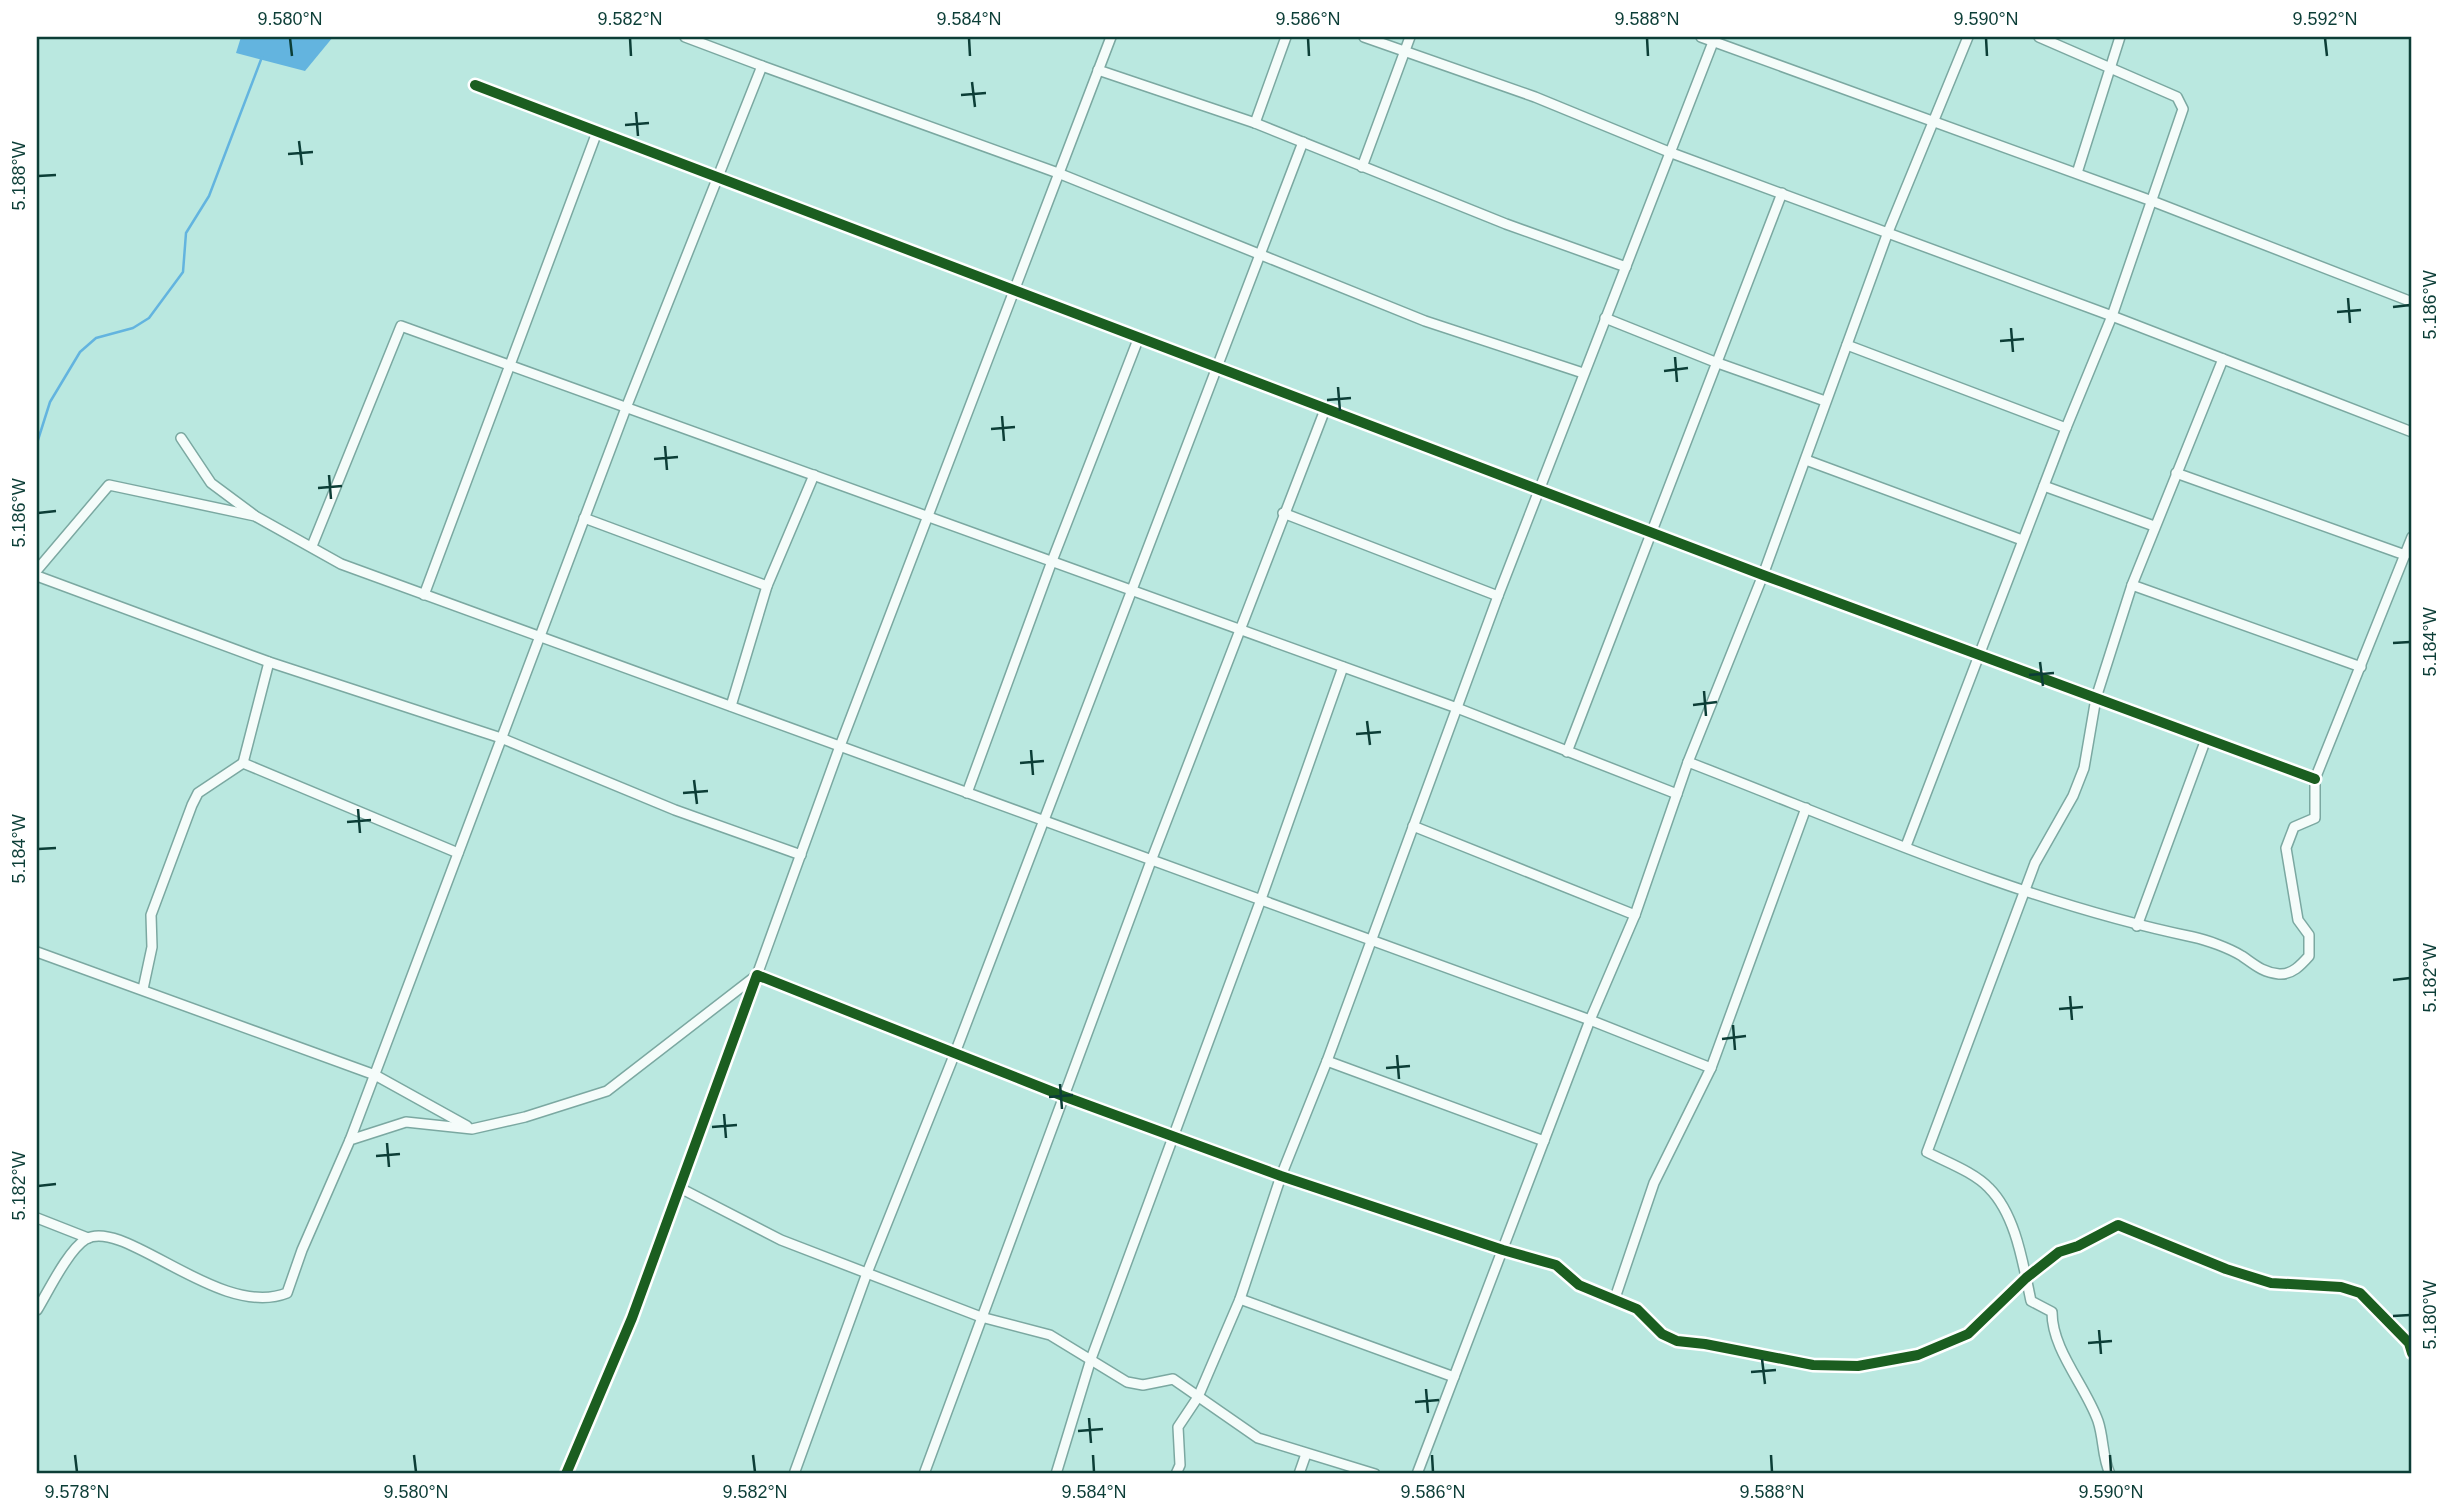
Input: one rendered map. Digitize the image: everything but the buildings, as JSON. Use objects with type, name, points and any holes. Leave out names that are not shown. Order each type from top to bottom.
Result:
[{"type":"street","points":[[685,37],[1058,173],[1424,321],[1583,373]]},
{"type":"street","points":[[566,1474],[632,1318],[840,746],[1111,37]]},
{"type":"street","points":[[1255,123],[1286,37]]},
{"type":"street","points":[[1364,37],[1535,97],[1669,152],[2112,316],[2412,432]]},
{"type":"street","points":[[1362,167],[1410,37]]},
{"type":"street","points":[[1701,37],[1714,39],[2077,173],[2412,302]]},
{"type":"street","points":[[1417,1474],[1590,1020],[1635,915],[1688,762],[1763,575],[1888,232],[1968,37]]},
{"type":"street","points":[[1906,846],[1981,656],[2022,540],[2112,316],[2183,109],[2182,102],[2110,66],[2039,37]]},
{"type":"street","points":[[2077,173],[2120,37]]},
{"type":"street","points":[[1176,1474],[1180,1465],[1178,1427],[1198,1397],[1240,1299],[1281,1175],[1371,943],[1498,596],[1714,39]]},
{"type":"street","points":[[37,1218],[88,1238],[124,1239],[165,1265],[224,1292],[271,1300],[287,1293],[302,1250],[350,1140],[626,408],[762,66]]},
{"type":"street","points":[[1098,70],[1255,123],[1362,167],[1626,267]]},
{"type":"street","points":[[475,85],[1763,575],[2315,779]]},
{"type":"street","points":[[424,595],[597,132]]},
{"type":"street","points":[[794,1474],[867,1273],[955,1053],[1303,142]]},
{"type":"street","points":[[1567,752],[1782,193]]},
{"type":"street","points":[[1605,318],[1715,362],[1825,401]]},
{"type":"street","points":[[312,546],[401,326],[1457,708],[1677,794]]},
{"type":"street","points":[[968,793],[1052,561],[1139,337]]},
{"type":"street","points":[[1847,345],[2066,428]]},
{"type":"street","points":[[2110,1474],[2104,1462],[2099,1424],[2086,1393],[2052,1330],[2052,1312],[2031,1301],[2009,1219],[2000,1201],[1988,1185],[1927,1152],[2024,892],[2084,768],[2096,698],[2132,585],[2223,359]]},
{"type":"street","points":[[924,1474],[1063,1096],[1283,513],[1326,407]]},
{"type":"street","points":[[181,438],[211,483],[255,516],[312,546],[341,565],[1371,943],[1590,1020],[1711,1068]]},
{"type":"street","points":[[1806,460],[2022,540]]},
{"type":"street","points":[[2176,473],[2405,555]]},
{"type":"street","points":[[731,706],[767,586],[814,474]]},
{"type":"street","points":[[37,570],[109,485],[255,516]]},
{"type":"street","points":[[2044,486],[2154,526]]},
{"type":"street","points":[[1283,513],[1498,596]]},
{"type":"street","points":[[584,518],[767,586]]},
{"type":"street","points":[[1688,762],[2024,892],[2137,926],[2194,937],[2240,955],[2259,970],[2283,975],[2297,969],[2309,956],[2309,936],[2298,920],[2286,849],[2294,827],[2315,818],[2315,779],[2412,537]]},
{"type":"street","points":[[37,576],[269,662],[501,738],[675,810],[801,855]]},
{"type":"street","points":[[2132,585],[2361,667]]},
{"type":"street","points":[[143,989],[152,947],[151,915],[192,805],[198,793],[243,763],[269,662]]},
{"type":"street","points":[[1056,1474],[1091,1359],[1260,902],[1343,667]]},
{"type":"street","points":[[2137,926],[2206,739]]},
{"type":"street","points":[[243,763],[458,853]]},
{"type":"street","points":[[1615,1298],[1654,1183],[1711,1068],[1806,807]]},
{"type":"street","points":[[1413,826],[1635,915]]},
{"type":"street","points":[[37,953],[143,989],[375,1075],[472,1129]]},
{"type":"street","points":[[757,975],[1063,1096],[1281,1175],[1503,1250],[1556,1265],[1579,1285],[1637,1309],[1661,1334],[1677,1342],[1705,1343],[1813,1365],[1858,1366],[1918,1355],[1948,1345],[1981,1324],[2026,1278],[2059,1252],[2078,1246],[2118,1225],[2226,1269],[2271,1283],[2341,1287],[2360,1293],[2388,1318],[2409,1343],[2412,1353]]},
{"type":"street","points":[[350,1140],[406,1122],[472,1129],[525,1117],[607,1091],[757,975]]},
{"type":"street","points":[[1326,1062],[1544,1141]]},
{"type":"street","points":[[680,1188],[781,1240],[981,1317],[1050,1335],[1127,1382],[1143,1385],[1173,1379],[1258,1438],[1376,1474]]},
{"type":"street","points":[[37,1310],[78,1246],[88,1238]]},
{"type":"street","points":[[1240,1299],[1454,1377]]},
{"type":"street","points":[[1299,1474],[1306,1454]]},
{"type":"water","points":[[241,37],[333,37],[305,71],[236,53]]},
{"type":"waterway","points":[[37,443],[50,402],[80,352],[96,338],[133,328],[149,318],[183,272],[186,233],[209,196],[262,57]]},
{"type":"cycle path","points":[[475,85],[1763,575],[2315,779]]},
{"type":"cycle path","points":[[566,1474],[632,1318],[757,975],[1063,1096],[1281,1176],[1556,1265],[1579,1285],[1637,1309],[1662,1334],[1677,1341],[1813,1365],[1858,1366],[1918,1355],[1968,1334],[2026,1278],[2059,1252],[2078,1246],[2118,1225],[2226,1269],[2271,1283],[2341,1287],[2360,1293],[2409,1343],[2412,1353]]}]
